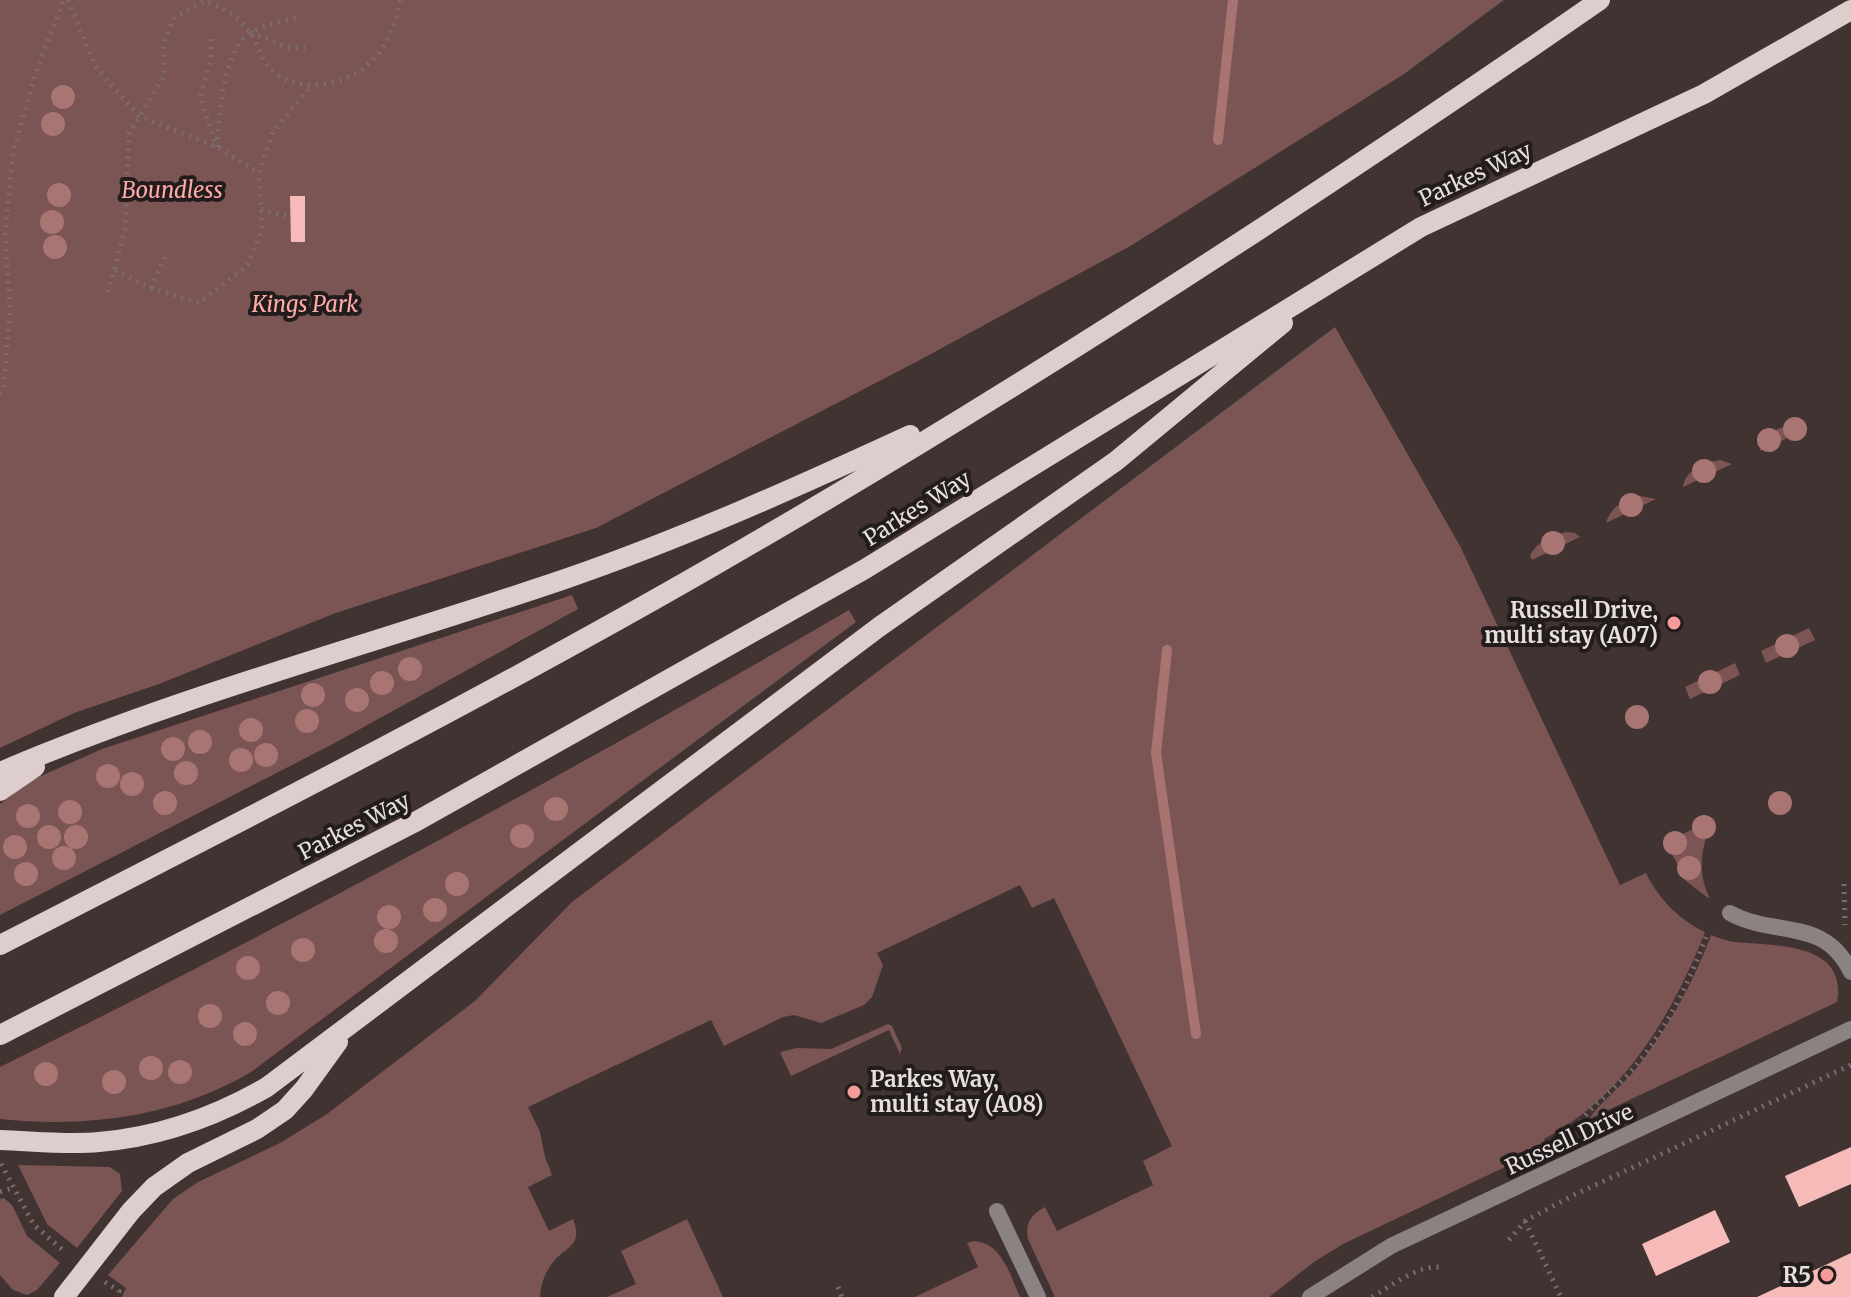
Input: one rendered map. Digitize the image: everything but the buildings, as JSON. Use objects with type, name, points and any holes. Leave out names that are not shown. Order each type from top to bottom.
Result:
[{"type":"main road","points":[[0,945],[385,747],[713,567],[1003,392],[1345,173],[1600,0]]},
{"type":"main road","name":"Parkes Way","points":[[0,1035],[417,821],[851,576],[1421,227],[1704,94],[1851,10]]},
{"type":"main road","points":[[0,1140],[98,1142],[151,1134],[195,1122],[267,1087],[879,627],[1116,461],[1332,281]]},
{"type":"main road","points":[[0,772],[75,741],[652,548],[759,504],[1003,392]]},
{"type":"main road","points":[[0,791],[75,741]]},
{"type":"main road","points":[[64,1297],[131,1211],[154,1187],[188,1163],[257,1129],[285,1110],[350,1025]]},
{"type":"street","points":[[1730,913],[1753,923],[1818,936],[1836,949],[1851,972]]},
{"type":"street","name":"Russell Drive","points":[[1310,1297],[1391,1246],[1851,1029]]},
{"type":"street","points":[[997,1211],[1038,1297]]},
{"type":"path","points":[[66,0],[95,66],[139,116],[217,147],[259,173]]},
{"type":"path","points":[[0,394],[4,386],[10,308],[5,234],[13,153],[35,74],[66,0]]},
{"type":"path","points":[[108,292],[125,230],[129,133],[165,75],[163,44],[175,17],[205,1],[231,11],[250,32],[267,65],[289,81],[310,87],[346,78],[372,61],[393,31],[401,0]]},
{"type":"path","points":[[217,147],[226,71],[236,50],[250,32],[302,16]]},
{"type":"path","points":[[250,32],[286,47],[305,48]]},
{"type":"path","points":[[211,39],[211,60],[200,97],[217,147]]},
{"type":"path","points":[[115,270],[151,288],[199,303],[247,266],[262,231],[259,173],[273,132],[310,87]]},
{"type":"path","points":[[261,209],[291,217]]},
{"type":"path","points":[[151,288],[167,253]]},
{"type":"path","points":[[1844,884],[1845,920]]},
{"type":"path","points":[[1577,1129],[1580,1121],[1622,1081],[1651,1045],[1691,976],[1707,934]]},
{"type":"path","points":[[1509,1240],[1525,1221],[1851,1065]]},
{"type":"path","points":[[0,1162],[34,1225],[71,1257]]},
{"type":"path","points":[[0,1192],[12,1188]]},
{"type":"path","points":[[1525,1221],[1561,1297]]},
{"type":"path","points":[[1372,1297],[1421,1270],[1437,1266],[1444,1268]]},
{"type":"path","points":[[104,1281],[119,1291],[116,1297]]},
{"type":"path","points":[[838,1287],[842,1297]]},
{"type":"green space","name":"Kings Park","points":[[0,0],[1504,0],[1404,74],[1132,245],[916,362],[596,528],[333,614],[159,684],[74,713],[0,748]]},
{"type":"green space","points":[[1335,327],[1460,546],[1620,885],[1646,873],[1670,907],[1705,932],[1678,993],[1642,1050],[1622,1077],[1598,1100],[1544,1139],[1547,1147],[1343,1244],[1269,1297],[1055,1297],[1028,1239],[1027,1228],[1033,1216],[1045,1207],[1057,1231],[1153,1185],[1143,1161],[1172,1146],[1054,898],[1032,908],[1020,885],[877,953],[883,965],[872,997],[864,1005],[821,1023],[794,1015],[783,1017],[724,1046],[711,1020],[528,1107],[540,1132],[552,1175],[528,1187],[549,1231],[573,1219],[576,1228],[575,1240],[548,1269],[540,1297],[122,1297],[126,1288],[108,1275],[173,1199],[198,1182],[280,1143],[327,1114],[475,1001],[572,902]]},
{"type":"green space","points":[[1797,424],[1808,428],[1760,451],[1768,435]]},
{"type":"green space","points":[[1720,460],[1732,464],[1683,487],[1692,472],[1702,465]]},
{"type":"green space","points":[[1640,496],[1656,499],[1606,523],[1619,505]]},
{"type":"green space","points":[[1566,532],[1580,537],[1532,560],[1530,555],[1541,543]]},
{"type":"green space","points":[[572,595],[578,609],[331,745],[0,915],[0,804],[32,780],[102,749]]},
{"type":"green space","points":[[849,610],[856,622],[251,1072],[192,1100],[130,1116],[66,1122],[0,1119],[0,1067],[428,846],[640,730]]},
{"type":"green space","points":[[1809,628],[1815,640],[1766,663],[1761,651]]},
{"type":"green space","points":[[1735,663],[1740,675],[1690,699],[1685,687]]},
{"type":"green space","points":[[1714,819],[1702,857],[1708,898],[1686,881],[1666,842]]},
{"type":"green space","points":[[1711,935],[1735,942],[1786,947],[1819,957],[1831,967],[1837,982],[1837,1002],[1589,1119],[1635,1070],[1658,1039],[1688,988]]},
{"type":"green space","points":[[888,1024],[892,1026],[902,1048],[900,1054],[889,1030],[791,1076],[780,1052],[797,1048],[831,1049]]},
{"type":"green space","points":[[18,1165],[110,1167],[120,1174],[122,1191],[77,1248],[47,1224]]},
{"type":"green space","points":[[4,1198],[12,1205],[27,1236],[60,1263],[37,1290],[27,1295],[13,1290],[0,1275],[0,1199]]},
{"type":"green space","points":[[687,1219],[723,1297],[607,1297],[636,1284],[621,1251]]},
{"type":"green space","points":[[967,1243],[984,1243],[998,1254],[1020,1297],[915,1297],[978,1267]]},
{"type":"waterway","points":[[1218,140],[1233,0]]},
{"type":"waterway","points":[[1167,650],[1156,753],[1196,1034]]},
{"type":"place","name":"Russell Drive, multi stay (A07)","points":[[1674,623]]},
{"type":"place","name":"Parkes Way, multi stay (A08)","points":[[854,1092]]},
{"type":"place","name":"R5","points":[[1827,1275]]},
{"type":"park label","name":"Boundless","points":[[172,190]]}]
